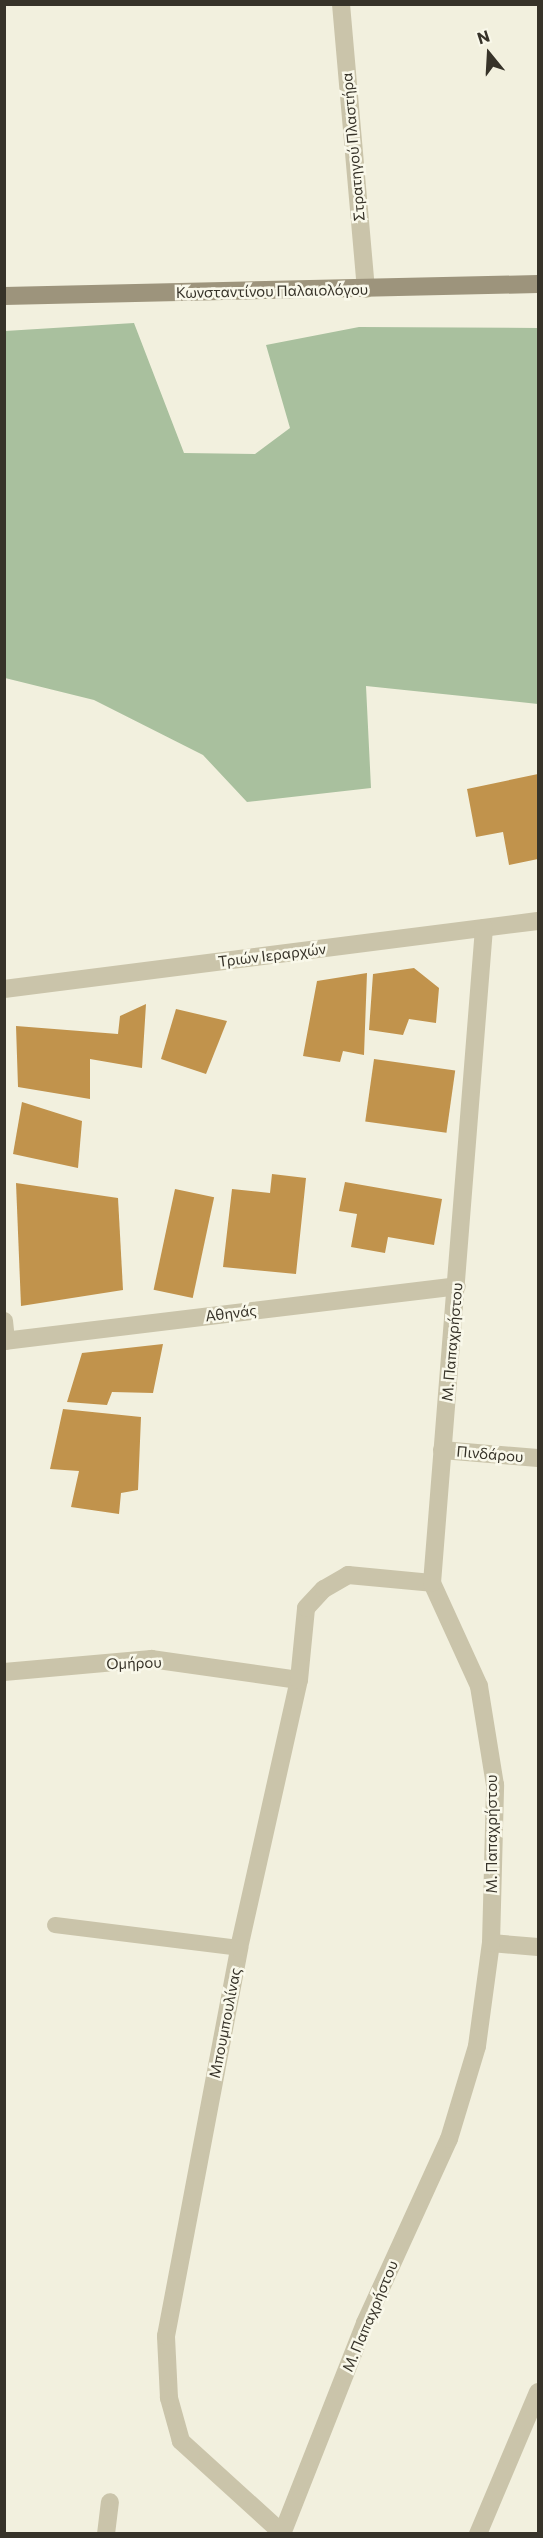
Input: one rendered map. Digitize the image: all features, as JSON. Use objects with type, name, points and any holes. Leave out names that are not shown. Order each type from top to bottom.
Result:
[{"type":"street","name":"Στρατηγού Πλαστήρα","points":[[340,4],[366,289]]},
{"type":"street","name":"Κωνσταντίνου Παλαιολόγου","points":[[4,296],[538,284]]},
{"type":"street","name":"Τριών Ιεραρχών","points":[[4,989],[538,921]]},
{"type":"street","name":"Μ. Παπαχρήστου","points":[[282,2533],[365,2323],[449,2139],[477,2046],[491,1943],[495,1785],[479,1686],[432,1583],[484,928]]},
{"type":"street","name":"Αθηνάς","points":[[5,1341],[457,1286]]},
{"type":"street","points":[[4,1321],[5,1341]]},
{"type":"street","name":"Πινδάρου","points":[[442,1450],[538,1458]]},
{"type":"street","name":"Μπουμπουλίνας","points":[[282,2533],[181,2441],[170,2398],[166,2336],[239,1948],[299,1680],[306,1608],[324,1589],[348,1575],[432,1583]]},
{"type":"street","name":"Ομήρου","points":[[4,1672],[151,1659],[299,1680]]},
{"type":"street","points":[[491,1943],[538,1947]]},
{"type":"street","points":[[478,2534],[538,2392]]},
{"type":"street","points":[[105,2534],[110,2502]]},
{"type":"lane","points":[[55,1925],[239,1948]]},
{"type":"green space","points":[[134,323],[184,453],[255,454],[290,428],[266,345],[359,327],[538,328],[538,704],[366,686],[371,788],[247,802],[203,755],[94,700],[5,678],[5,331]]},
{"type":"building","points":[[538,774],[538,859],[509,865],[503,832],[476,837],[467,789]]},
{"type":"building","points":[[414,968],[439,988],[436,1023],[409,1019],[403,1035],[369,1030],[373,974]]},
{"type":"building","points":[[367,973],[364,1055],[343,1051],[340,1062],[303,1056],[317,981]]},
{"type":"building","points":[[146,1004],[142,1068],[90,1059],[90,1099],[18,1087],[16,1026],[118,1034],[120,1016]]},
{"type":"building","points":[[176,1009],[227,1021],[206,1074],[161,1059]]},
{"type":"building","points":[[374,1059],[455,1070],[446,1133],[365,1121]]},
{"type":"building","points":[[22,1102],[82,1121],[78,1168],[13,1154]]},
{"type":"building","points":[[272,1174],[306,1178],[296,1274],[223,1267],[232,1189],[270,1193]]},
{"type":"building","points":[[345,1182],[442,1199],[434,1245],[388,1237],[385,1253],[351,1247],[357,1214],[339,1211]]},
{"type":"building","points":[[16,1183],[118,1198],[123,1290],[21,1306]]},
{"type":"building","points":[[175,1189],[214,1197],[193,1298],[154,1290]]},
{"type":"building","points":[[163,1344],[153,1393],[112,1392],[107,1405],[67,1402],[82,1353]]},
{"type":"building","points":[[63,1409],[141,1417],[138,1490],[121,1493],[119,1514],[71,1507],[79,1471],[50,1469]]}]
